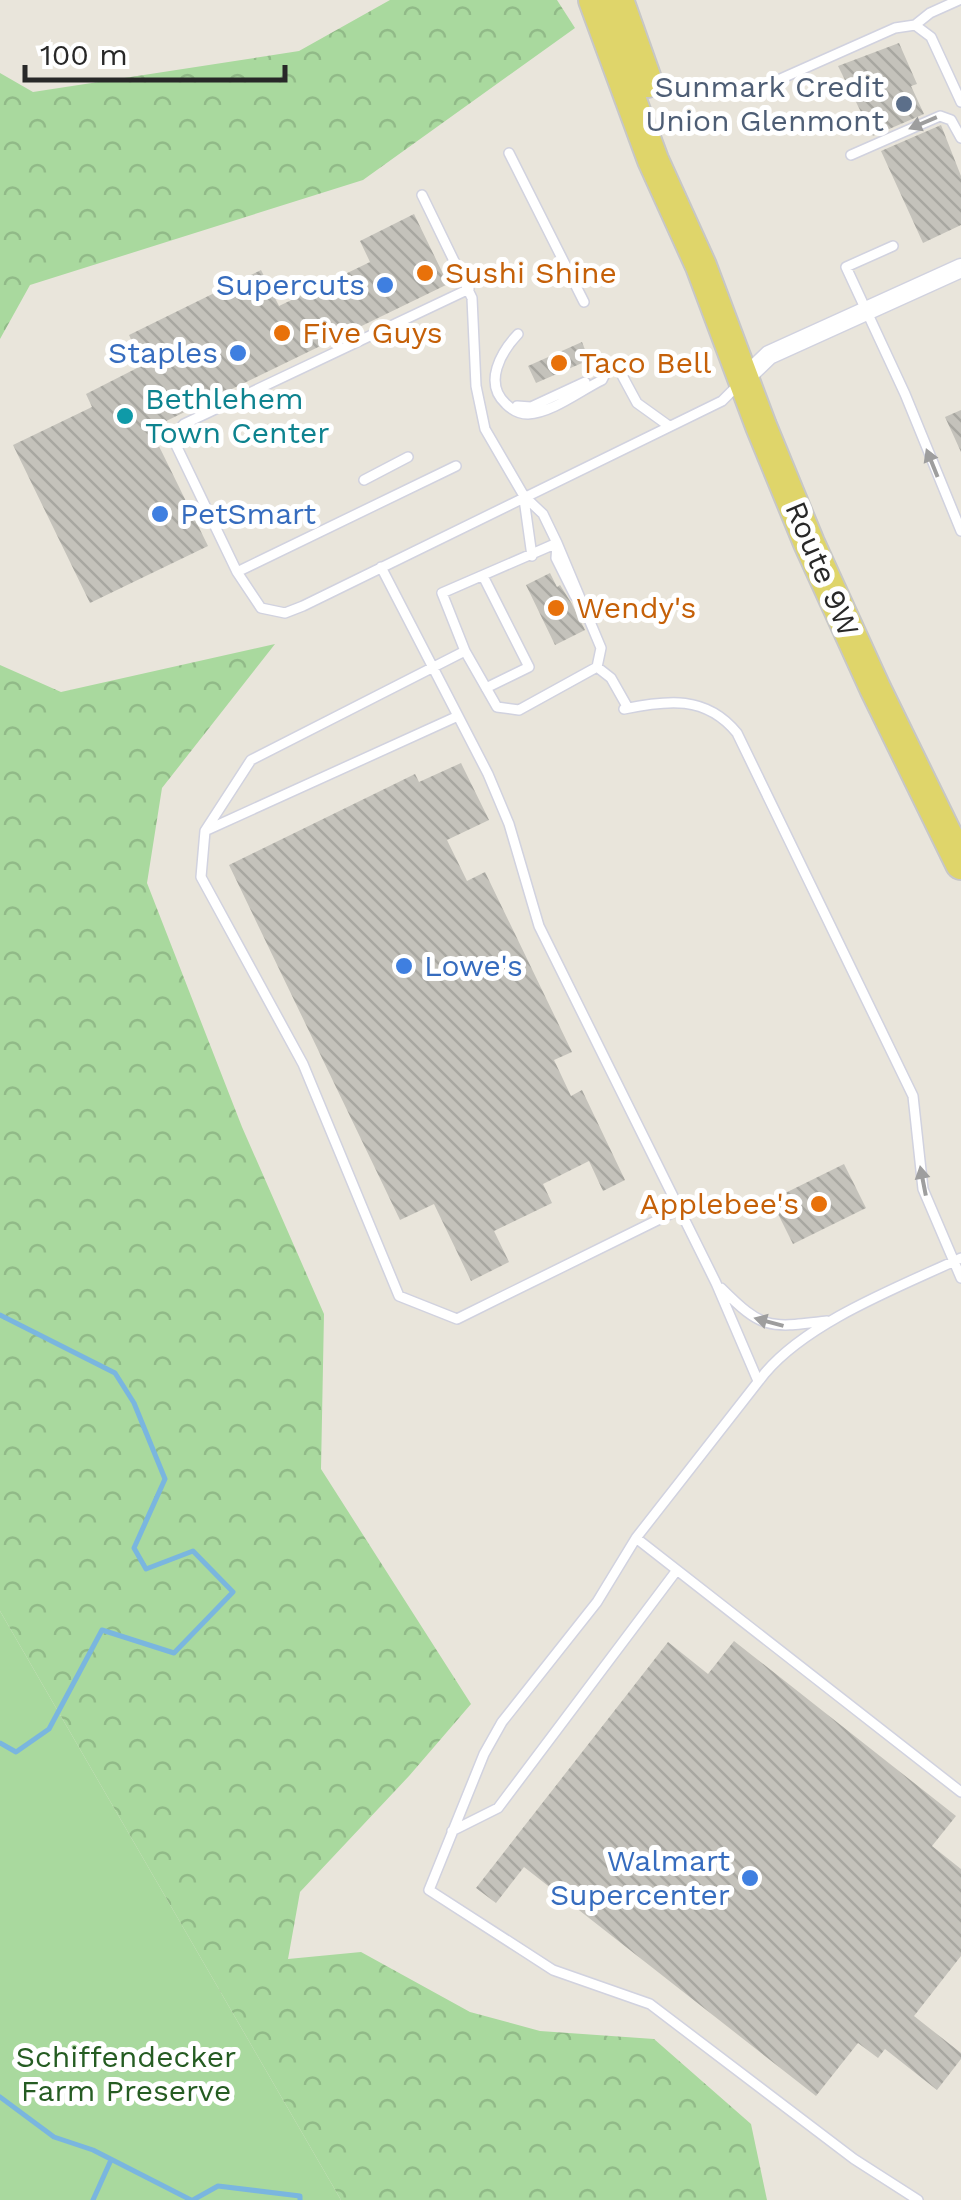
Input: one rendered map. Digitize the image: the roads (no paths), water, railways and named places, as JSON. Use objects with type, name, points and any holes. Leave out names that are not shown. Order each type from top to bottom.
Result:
[{"type":"main road","name":"Route 9W","points":[[594,0],[653,160],[701,266],[830,591],[961,864]]},
{"type":"main road","name":"Route 9W","points":[[618,0],[671,149],[701,266]]},
{"type":"street","points":[[744,380],[769,355],[961,268]]},
{"type":"lane","points":[[766,90],[778,80],[896,28],[915,25],[930,13],[959,0]]},
{"type":"lane","points":[[915,25],[931,37],[961,102]]},
{"type":"lane","points":[[851,155],[940,116],[952,120],[961,138]]},
{"type":"lane","points":[[509,153],[584,302]]},
{"type":"lane","points":[[422,195],[474,304],[476,386],[481,416],[491,442],[524,496],[543,514],[557,543],[601,648],[598,667]]},
{"type":"lane","points":[[892,246],[846,268],[905,394],[961,531]]},
{"type":"lane","points":[[469,289],[180,428],[176,443],[236,572],[262,608],[285,613],[722,402],[744,380]]},
{"type":"lane","points":[[518,334],[503,365],[500,382],[504,395],[520,407],[531,407],[618,366],[637,404],[669,426]]},
{"type":"lane","points":[[364,480],[408,457]]},
{"type":"lane","points":[[236,572],[456,466]]},
{"type":"lane","points":[[524,496],[532,556]]},
{"type":"lane","points":[[557,543],[442,593],[466,651],[497,707],[519,710],[598,667]]},
{"type":"lane","points":[[381,567],[510,824],[538,926],[716,1283],[758,1382]]},
{"type":"lane","points":[[483,576],[529,667],[486,688]]},
{"type":"lane","points":[[466,651],[250,760],[205,831],[201,876],[302,1064],[399,1296],[458,1320],[680,1209]]},
{"type":"lane","points":[[598,667],[611,678],[626,708],[670,700],[690,702],[726,720],[737,732],[913,1096],[923,1190],[958,1260],[961,1278]]},
{"type":"lane","points":[[205,831],[458,716]]},
{"type":"lane","points":[[918,2200],[854,2160],[650,2004],[553,1970],[429,1890],[484,1754],[502,1722],[597,1602],[636,1538],[758,1382],[793,1345],[834,1320],[958,1260]]},
{"type":"lane","points":[[716,1283],[750,1316],[765,1324],[785,1326],[834,1320]]},
{"type":"lane","points":[[636,1538],[961,1792]]},
{"type":"lane","points":[[452,1831],[498,1808],[678,1570]]},
{"type":"waterway","points":[[0,1315],[115,1373],[134,1403],[165,1479],[134,1548],[146,1569],[193,1551],[233,1592],[174,1653],[102,1630],[49,1729],[16,1752],[0,1743]]},
{"type":"waterway","points":[[0,2097],[54,2137],[93,2150],[191,2200]]},
{"type":"waterway","points":[[93,2200],[111,2160]]},
{"type":"waterway","points":[[193,2200],[218,2186],[300,2196],[300,2200]]},
{"type":"place","name":"Sunmark Credit Union Glenmont","points":[[904,104]]},
{"type":"place","name":"Sushi Shine","points":[[425,273]]},
{"type":"place","name":"Supercuts","points":[[385,285]]},
{"type":"place","name":"Five Guys","points":[[282,333]]},
{"type":"place","name":"Staples","points":[[238,353]]},
{"type":"place","name":"Taco Bell","points":[[559,363]]},
{"type":"place","name":"Bethlehem Town Center","points":[[125,416]]},
{"type":"place","name":"PetSmart","points":[[160,514]]},
{"type":"place","name":"Wendy's","points":[[556,608]]},
{"type":"place","name":"Lowe's","points":[[404,966]]},
{"type":"place","name":"Applebee's","points":[[819,1204]]},
{"type":"place","name":"Walmart Supercenter","points":[[750,1878]]},
{"type":"park label","name":"Schiffendecker Farm Preserve","points":[[126,2074]]}]
